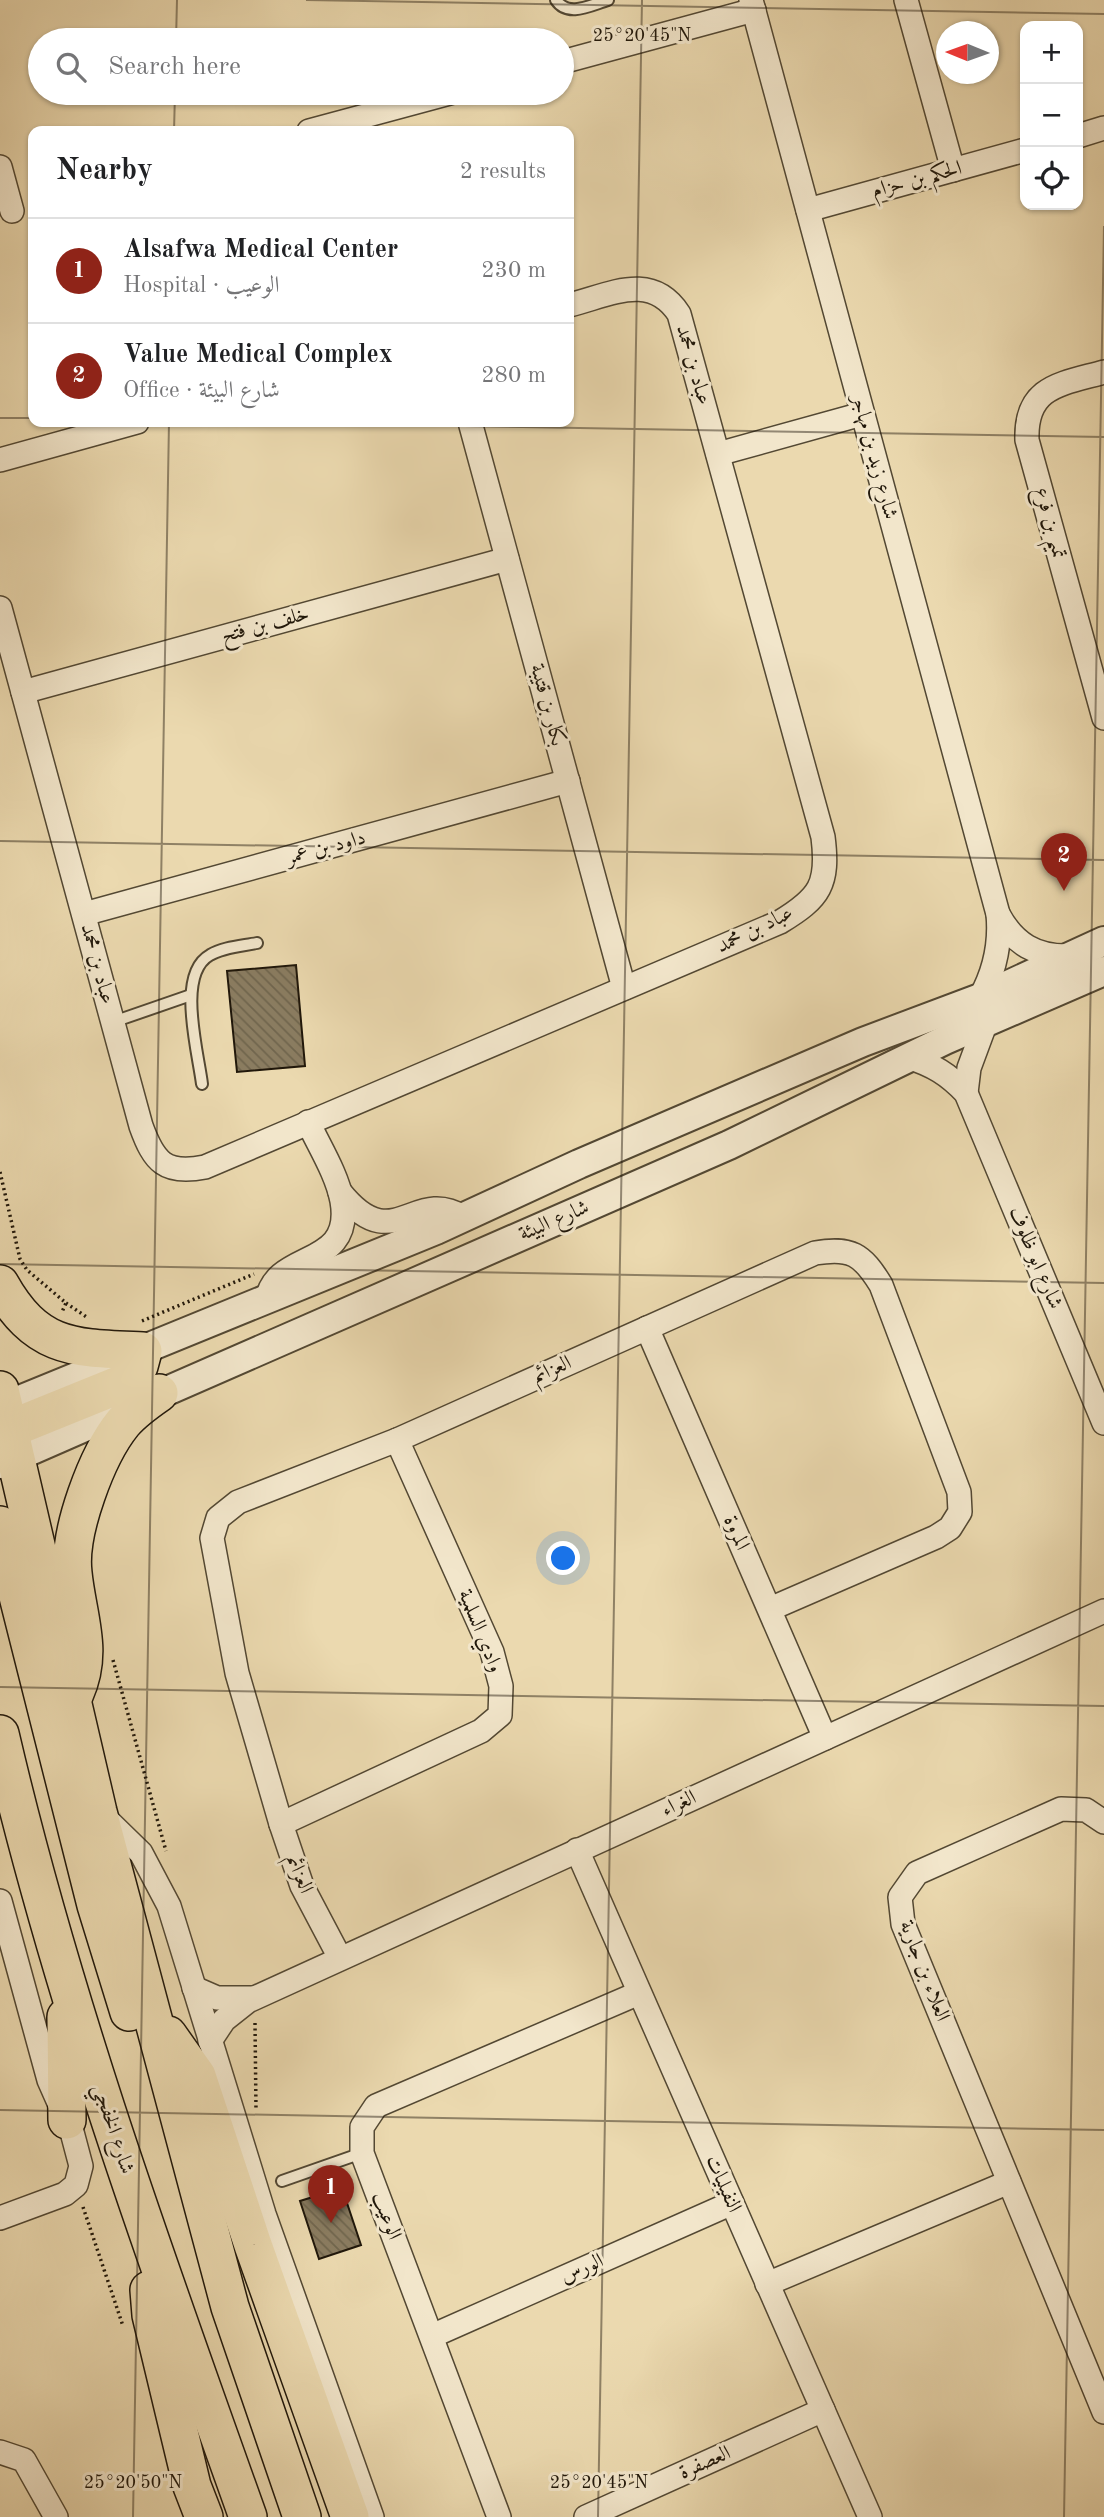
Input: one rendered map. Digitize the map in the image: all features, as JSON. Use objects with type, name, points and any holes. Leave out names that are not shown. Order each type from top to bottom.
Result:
[{"type":"highway","points":[[0,1284],[14,1309],[48,1339],[96,1349],[139,1338],[139,1366],[126,1382],[4,1430],[99,1812],[230,2308]]},
{"type":"highway","points":[[72,1700],[84,1668],[86,1650],[72,1573],[77,1524],[113,1437],[134,1412],[159,1392]]},
{"type":"highway","points":[[0,1525],[96,1905],[195,2224],[230,2308],[302,2517]]},
{"type":"highway","name":"شارع الخفجي","points":[[0,1734],[7,1776],[66,1985],[144,2222],[248,2517]]},
{"type":"highway","points":[[66,1985],[67,2120]]},
{"type":"highway","points":[[155,2016],[197,2076],[253,2245],[350,2517]]},
{"type":"highway","points":[[144,2222],[151,2315],[192,2486],[204,2517]]},
{"type":"street","points":[[906,0],[953,170]]},
{"type":"street","points":[[574,58],[753,5]]},
{"type":"street","name":"شارع زيد بن مهاجر","points":[[753,5],[998,914],[1000,932],[995,967],[983,1010]]},
{"type":"street","points":[[328,126],[405,105]]},
{"type":"street","points":[[1083,134],[1104,128]]},
{"type":"street","name":"الحكم بن حزام","points":[[808,210],[1020,151]]},
{"type":"street","points":[[0,167],[15,211]]},
{"type":"street","name":"عباد بن محمد","points":[[0,608],[141,1126],[149,1148],[162,1163],[174,1169],[205,1167],[797,911],[813,898],[822,884],[827,866],[823,837],[679,314],[669,299],[659,292],[645,288],[574,304]]},
{"type":"street","name":"تميم بن فرع","points":[[1104,372],[1056,386],[1042,393],[1032,405],[1026,422],[1027,440],[1104,718]]},
{"type":"street","points":[[718,454],[862,414]]},
{"type":"street","points":[[0,460],[119,427]]},
{"type":"street","name":"بكار بن قتيبة","points":[[471,427],[624,988]]},
{"type":"street","name":"خلف بن فتح","points":[[23,692],[507,559]]},
{"type":"street","name":"داود بن عمر","points":[[84,914],[568,781]]},
{"type":"street","name":"شارع زيد بن مهاجر","points":[[998,914],[1010,933],[1027,948],[1041,954],[1070,956]]},
{"type":"street","name":"شارع البيئة","points":[[4,1430],[159,1392],[729,1145],[908,1057],[1070,956],[1104,941]]},
{"type":"street","name":"شارع البيئة","points":[[139,1338],[267,1300],[863,1042],[983,1010],[1104,971]]},
{"type":"street","points":[[966,1093],[983,1010]]},
{"type":"street","name":"شارع ابو ظلوف","points":[[908,1057],[930,1064],[950,1076],[966,1093],[1104,1423]]},
{"type":"street","points":[[308,1122],[340,1192],[359,1214],[375,1221],[393,1222],[435,1208],[463,1217]]},
{"type":"street","points":[[267,1300],[269,1290],[280,1273],[317,1257],[331,1246],[342,1217],[340,1192]]},
{"type":"street","name":"العزائم","points":[[340,1958],[302,1886],[237,1673],[212,1538],[218,1518],[238,1502],[397,1440],[815,1253],[838,1249],[853,1253],[870,1268],[881,1285],[955,1476],[960,1512],[950,1528],[936,1537],[770,1609]]},
{"type":"street","name":"المروة","points":[[647,1328],[825,1738]]},
{"type":"street","name":"وادي السلمية","points":[[281,1824],[481,1731],[500,1715],[501,1686],[492,1651],[397,1440]]},
{"type":"street","name":"الغراء","points":[[210,2041],[233,2011],[256,1998],[1104,1611]]},
{"type":"street","name":"العلاء بن جارية","points":[[1104,1822],[1086,1810],[1061,1809],[918,1873],[900,1897],[902,1924],[1104,2412]]},
{"type":"street","points":[[99,1812],[141,1853],[157,1879],[194,1987],[264,2214],[372,2517]]},
{"type":"street","name":"النفيليات","points":[[577,1850],[870,2517]]},
{"type":"street","name":"شارع الخفجي","points":[[0,1901],[48,2080],[67,2120],[80,2166],[76,2185],[59,2197],[0,2218]]},
{"type":"street","name":"الغراء","points":[[194,1987],[217,1998],[256,1998]]},
{"type":"street","name":"الوعيب","points":[[499,2517],[362,2153],[362,2127],[376,2106],[639,1993]]},
{"type":"street","points":[[768,2284],[1009,2182]]},
{"type":"street","name":"الورس","points":[[432,2336],[732,2203]]},
{"type":"street","name":"العصفرة","points":[[586,2517],[823,2410]]},
{"type":"street","points":[[0,2452],[24,2460],[57,2517]]},
{"type":"lane","points":[[556,0],[568,10],[608,0]]},
{"type":"lane","points":[[202,1084],[191,978],[205,958],[219,951],[257,943]]},
{"type":"lane","points":[[113,1022],[191,995]]},
{"type":"lane","points":[[282,2181],[362,2153]]},
{"type":"path","points":[[0,1172],[23,1265],[66,1303],[93,1321]]},
{"type":"path","points":[[139,1338],[260,1272]]},
{"type":"path","points":[[48,1339],[66,1303]]},
{"type":"path","points":[[111,1651],[166,1852]]},
{"type":"path","points":[[256,1998],[256,2118]]},
{"type":"building","points":[[296,965],[305,1066],[237,1072],[227,971]]},
{"type":"building","points":[[342,2188],[361,2245],[319,2259],[300,2201]]},
{"type":"place","name":"Value Medical Complex","points":[[1064,891]]},
{"type":"place","name":"Alsafwa Medical Center","points":[[331,2223]]}]
